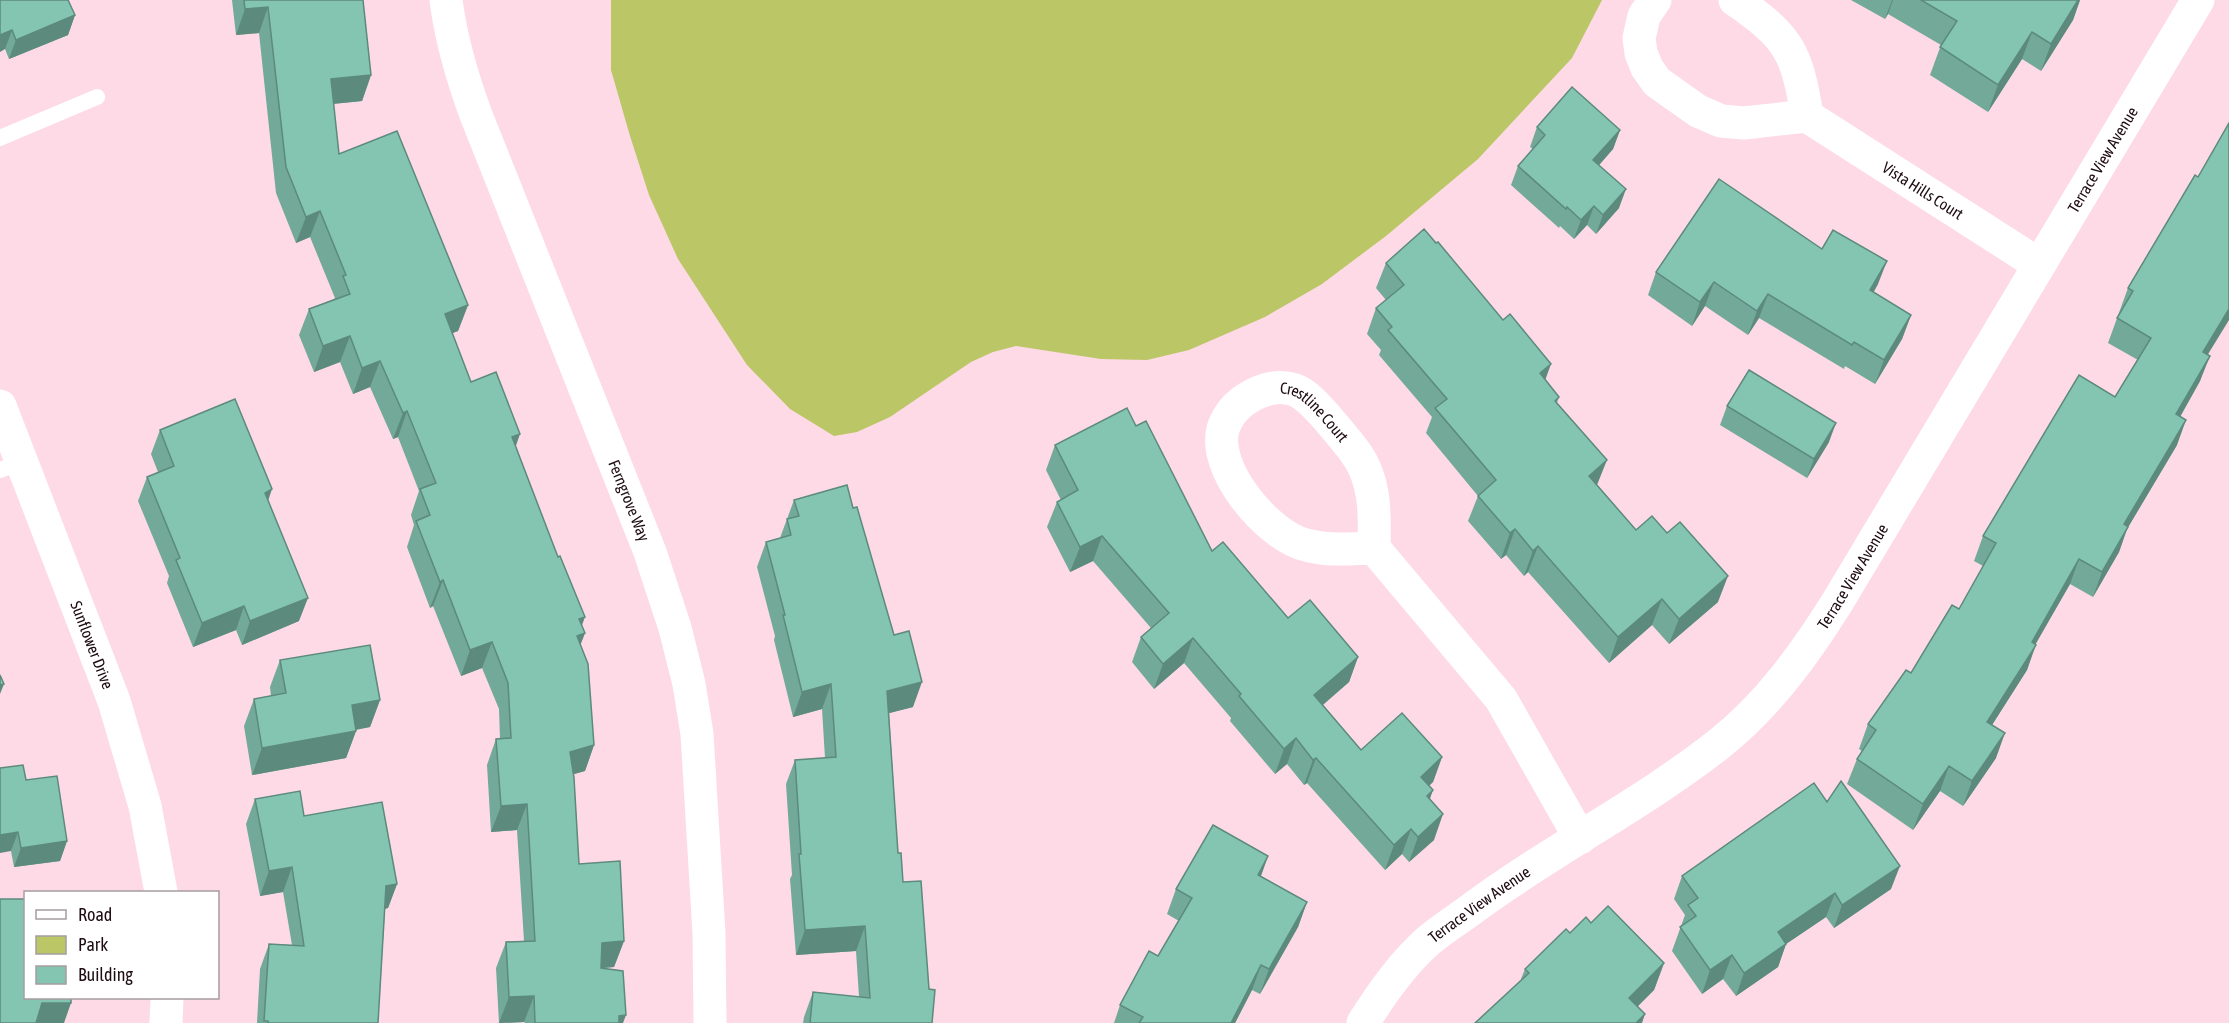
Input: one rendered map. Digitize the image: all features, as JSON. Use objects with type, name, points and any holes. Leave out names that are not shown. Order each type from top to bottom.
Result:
[{"type":"street","name":"Ferngrove Way","points":[[446,0],[460,71],[476,115],[650,552],[675,628],[689,684],[697,734],[709,933],[710,1023]]},
{"type":"street","points":[[1655,0],[1644,16],[1639,38],[1641,53],[1647,68],[1657,82],[1698,111],[1722,121],[1768,122],[1807,116],[1803,86],[1796,62],[1789,49],[1780,36],[1735,0]]},
{"type":"street","name":"Terrace View Avenue","points":[[1363,1023],[1398,972],[1428,941],[1506,883],[1659,787],[1720,743],[1762,704],[1805,653],[2198,0]]},
{"type":"street","name":"Vista Hills Court","points":[[1807,116],[2038,264]]},
{"type":"street","name":"Crestline Court","points":[[1277,388],[1296,390],[1326,416],[1357,453],[1370,481],[1375,510],[1374,548],[1342,550],[1306,545],[1295,541],[1269,524],[1243,495],[1228,470],[1223,446],[1223,428],[1231,413],[1242,401],[1256,393],[1277,388]]},
{"type":"street","name":"Sunflower Drive","points":[[0,406],[11,466],[114,701],[144,806],[161,891]]},
{"type":"street","points":[[1374,548],[1501,699],[1580,838]]},
{"type":"street","points":[[166,1023],[167,999]]},
{"type":"lane","points":[[0,138],[97,98]]},
{"type":"green space","points":[[611,0],[1602,0],[1572,58],[1478,159],[1386,236],[1322,284],[1265,317],[1189,350],[1147,360],[1101,359],[1016,346],[993,352],[971,362],[890,417],[857,432],[834,436],[790,409],[747,365],[678,259],[649,195],[611,70]]},
{"type":"building","points":[[0,0],[68,0],[75,15],[16,40],[12,30],[0,35]]},
{"type":"building","points":[[244,0],[363,0],[371,75],[331,79],[339,154],[397,131],[468,305],[445,314],[471,382],[496,372],[520,434],[512,437],[558,557],[560,556],[585,617],[579,619],[585,633],[577,636],[588,664],[594,745],[570,752],[574,778],[579,864],[620,861],[624,941],[602,943],[601,968],[623,971],[626,1015],[619,1016],[619,1023],[535,1023],[534,996],[509,997],[506,942],[535,941],[527,804],[501,806],[496,739],[511,738],[508,683],[492,642],[470,650],[443,580],[440,582],[416,521],[430,515],[420,489],[436,483],[407,411],[403,413],[380,361],[362,368],[350,336],[323,346],[309,309],[350,294],[343,276],[346,275],[320,211],[306,217],[286,167],[268,7],[245,9]]},
{"type":"building","points":[[1921,0],[2078,0],[2051,44],[2032,32],[1998,85],[1940,47],[1957,21]]},
{"type":"building","points":[[1572,87],[1620,130],[1593,160],[1626,189],[1603,215],[1594,206],[1581,220],[1518,166],[1545,135],[1537,127]]},
{"type":"building","points":[[2229,123],[2229,309],[2203,352],[2210,356],[2176,414],[2186,420],[2124,524],[2128,527],[2102,572],[2079,559],[2032,642],[2036,645],[1987,722],[2005,733],[1972,781],[1949,766],[1923,804],[1857,759],[1876,730],[1868,724],[1906,670],[1911,673],[1952,605],[1959,609],[1996,543],[1983,536],[2079,375],[2115,397],[2151,338],[2117,318],[2133,291],[2128,288],[2195,175],[2198,177]]},
{"type":"building","points":[[1719,179],[1822,249],[1833,230],[1887,261],[1870,290],[1911,315],[1884,360],[1854,342],[1852,345],[1768,294],[1757,311],[1714,282],[1700,302],[1656,272]]},
{"type":"building","points":[[1424,229],[1436,243],[1438,242],[1503,320],[1510,314],[1551,364],[1540,373],[1559,397],[1555,401],[1607,460],[1589,476],[1636,530],[1652,516],[1667,533],[1680,522],[1728,576],[1679,619],[1662,599],[1618,637],[1538,546],[1533,551],[1515,529],[1510,533],[1478,496],[1496,480],[1435,408],[1447,399],[1388,330],[1392,327],[1376,308],[1404,285],[1386,263]]},
{"type":"building","points":[[1749,370],[1836,423],[1814,459],[1727,406]]},
{"type":"building","points":[[235,399],[272,489],[265,493],[308,598],[250,621],[244,606],[202,623],[176,560],[180,558],[147,477],[174,466],[160,430]]},
{"type":"building","points":[[1127,408],[1136,426],[1146,421],[1212,551],[1223,542],[1288,618],[1310,600],[1358,657],[1314,695],[1361,750],[1402,713],[1442,757],[1421,777],[1433,790],[1427,796],[1443,814],[1418,837],[1411,829],[1394,845],[1316,758],[1313,760],[1296,738],[1284,749],[1193,638],[1163,664],[1141,637],[1169,613],[1102,536],[1080,547],[1057,502],[1078,490],[1055,445]]},
{"type":"building","points":[[847,485],[853,508],[857,507],[894,635],[909,631],[922,682],[887,691],[898,853],[901,853],[903,882],[921,881],[929,989],[935,990],[932,1023],[810,1023],[813,992],[870,998],[865,926],[805,930],[795,760],[836,757],[831,684],[802,692],[766,542],[791,535],[787,519],[799,516],[794,500]]},
{"type":"building","points":[[370,645],[380,700],[352,705],[356,731],[262,748],[254,699],[286,693],[280,660]]},
{"type":"building","points":[[23,765],[26,780],[57,776],[67,841],[21,848],[18,832],[0,835],[0,768]]},
{"type":"building","points":[[1841,781],[1900,866],[1842,905],[1835,893],[1778,932],[1786,944],[1744,973],[1732,955],[1710,970],[1680,927],[1696,916],[1688,905],[1698,898],[1682,876],[1814,783],[1827,802]]},
{"type":"building","points":[[300,791],[304,816],[382,802],[397,884],[386,886],[378,1023],[268,1023],[264,1021],[269,944],[304,946],[292,867],[269,871],[255,799]]},
{"type":"building","points":[[1213,825],[1268,856],[1258,875],[1307,902],[1269,969],[1261,965],[1231,1023],[1139,1023],[1143,1017],[1120,1005],[1149,951],[1158,956],[1192,898],[1176,889]]},
{"type":"building","points":[[0,899],[24,899],[24,999],[71,999],[71,1003],[42,1003],[36,1023],[0,1023]]},
{"type":"building","points":[[1608,906],[1664,963],[1629,998],[1645,1014],[1636,1023],[1475,1023],[1529,973],[1525,969],[1566,929],[1570,933],[1586,917],[1591,923]]}]
